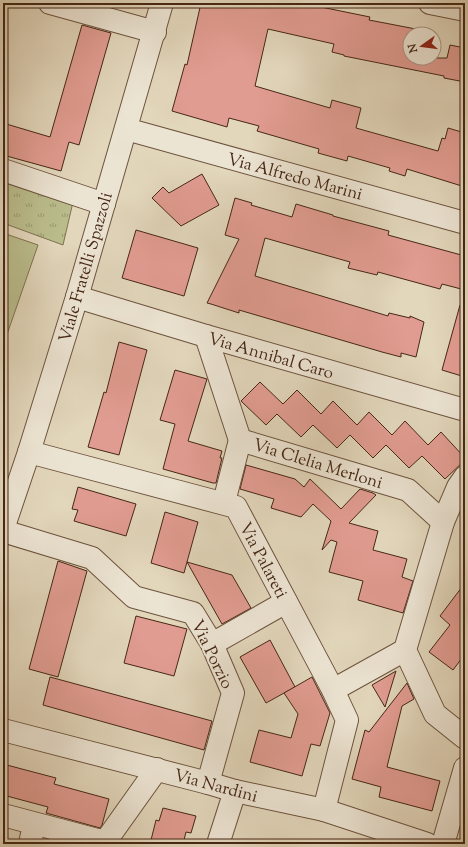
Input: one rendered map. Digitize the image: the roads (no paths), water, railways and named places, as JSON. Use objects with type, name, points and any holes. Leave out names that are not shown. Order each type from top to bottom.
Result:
[{"type":"street","points":[[50,3],[154,32]]},
{"type":"street","name":"Viale Fratelli Spazzoli","points":[[3,530],[77,297],[162,3]]},
{"type":"street","points":[[430,3],[465,10]]},
{"type":"street","name":"Via Alfredo Marini","points":[[126,129],[465,223]]},
{"type":"street","points":[[3,170],[104,204]]},
{"type":"street","name":"Via Annibal Caro","points":[[77,297],[206,336],[465,410]]},
{"type":"street","name":"Via Clelia Merloni","points":[[206,336],[240,440],[408,490],[443,522]]},
{"type":"street","points":[[224,502],[240,440]]},
{"type":"street","name":"Via Palareti","points":[[29,452],[224,502],[236,507],[333,690],[347,720],[324,810]]},
{"type":"street","points":[[465,477],[458,487],[443,522],[405,650],[435,714],[465,738]]},
{"type":"street","name":"Via Porzio","points":[[3,530],[92,558],[134,597],[193,613],[212,644],[233,693],[208,782]]},
{"type":"street","points":[[212,644],[286,602]]},
{"type":"street","points":[[333,690],[405,650]]},
{"type":"street","name":"Via Nardini","points":[[3,730],[208,782],[235,791],[324,810],[427,844]]},
{"type":"street","points":[[443,844],[465,768]]},
{"type":"street","points":[[3,815],[32,834],[105,842],[157,769]]},
{"type":"street","points":[[218,844],[235,791]]}]
